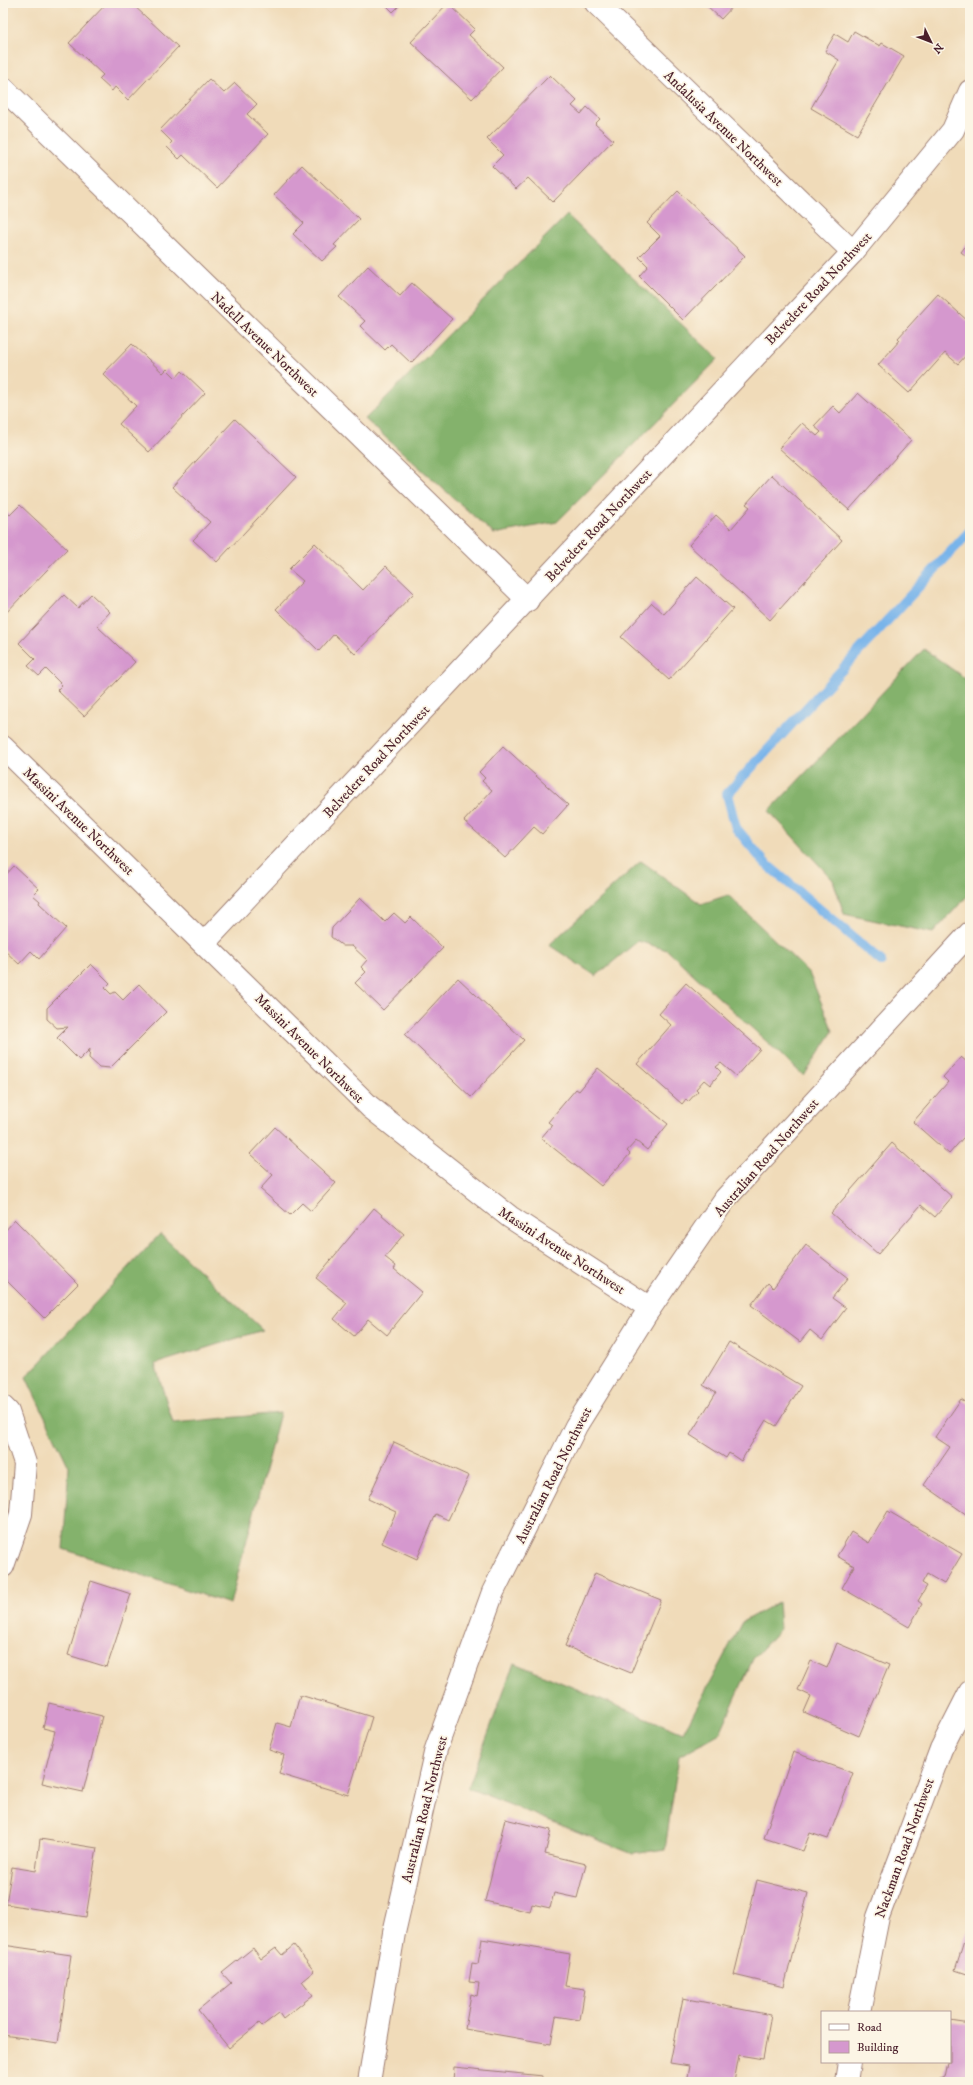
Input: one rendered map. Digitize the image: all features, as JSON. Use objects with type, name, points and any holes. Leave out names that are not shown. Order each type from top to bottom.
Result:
[{"type":"street","name":"Andalusia Avenue Northwest","points":[[596,3],[853,252]]},
{"type":"street","name":"Nadell Avenue Northwest","points":[[3,88],[528,600]]},
{"type":"street","name":"Belvedere Road Northwest","points":[[204,943],[528,600],[853,252],[953,130],[970,91]]},
{"type":"street","name":"Massini Avenue Northwest","points":[[3,747],[370,1107],[510,1218],[650,1308]]},
{"type":"street","name":"Australian Road Northwest","points":[[369,2082],[394,1933],[436,1750],[493,1592],[576,1426],[650,1308],[726,1199],[970,933]]},
{"type":"street","points":[[3,1407],[8,1412],[26,1463],[22,1514],[3,1566]]},
{"type":"street","name":"Nackman Road Northwest","points":[[859,2011],[878,1917],[941,1749],[970,1692]]},
{"type":"street","points":[[846,2082],[848,2063]]},
{"type":"green space","points":[[567,215],[718,359],[557,522],[494,534],[365,419]]},
{"type":"green space","points":[[924,649],[970,682],[970,893],[933,933],[844,914],[833,880],[769,811]]},
{"type":"green space","points":[[641,861],[701,904],[728,895],[809,973],[833,1031],[804,1076],[667,950],[638,941],[596,976],[549,945]]},
{"type":"green space","points":[[160,1234],[263,1330],[155,1364],[173,1423],[280,1413],[230,1604],[63,1549],[69,1467],[26,1377]]},
{"type":"green space","points":[[778,1602],[780,1629],[753,1659],[720,1733],[679,1756],[665,1849],[633,1854],[468,1788],[514,1663],[683,1733],[742,1622]]},
{"type":"building","points":[[107,3],[131,3],[178,47],[128,100],[115,87],[112,91],[99,79],[103,75],[69,43]]},
{"type":"building","points":[[384,3],[402,3],[393,12]]},
{"type":"building","points":[[448,3],[475,29],[469,35],[503,67],[472,99],[411,42]]},
{"type":"building","points":[[704,3],[736,3],[721,19]]},
{"type":"building","points":[[854,31],[880,46],[882,43],[904,56],[857,135],[811,108],[839,60],[825,51],[835,34],[848,42]]},
{"type":"building","points":[[550,75],[577,101],[572,106],[581,114],[587,107],[600,119],[595,124],[613,140],[553,202],[528,178],[516,189],[492,166],[503,155],[487,139]]},
{"type":"building","points":[[209,79],[224,93],[235,83],[257,104],[247,114],[268,134],[217,188],[183,155],[179,159],[167,147],[172,142],[160,130]]},
{"type":"building","points":[[302,165],[359,219],[334,245],[337,247],[322,261],[293,234],[304,223],[274,195]]},
{"type":"building","points":[[678,191],[745,256],[683,320],[639,276],[648,266],[639,257],[660,236],[647,223]]},
{"type":"building","points":[[970,240],[970,259],[961,252]]},
{"type":"building","points":[[368,266],[400,296],[412,283],[452,319],[411,363],[391,344],[385,350],[360,326],[365,321],[339,297]]},
{"type":"building","points":[[938,294],[970,323],[970,351],[958,364],[945,353],[909,393],[878,365],[900,340],[898,338]]},
{"type":"building","points":[[132,344],[163,373],[167,369],[176,378],[182,371],[205,393],[149,452],[119,424],[136,406],[103,374]]},
{"type":"building","points":[[858,393],[911,440],[849,510],[779,448],[802,423],[817,436],[821,432],[814,426],[833,406],[840,413]]},
{"type":"building","points":[[235,419],[296,477],[217,562],[193,540],[210,522],[172,487]]},
{"type":"building","points":[[772,475],[842,540],[770,620],[689,545],[716,515],[731,529],[750,507],[746,504]]},
{"type":"building","points":[[20,505],[67,549],[3,616],[3,509],[10,515]]},
{"type":"building","points":[[315,543],[363,590],[386,566],[414,593],[355,654],[334,634],[319,651],[276,609],[303,581],[289,569]]},
{"type":"building","points":[[697,577],[733,609],[669,680],[621,637],[652,603],[664,614]]},
{"type":"building","points":[[91,594],[110,612],[97,626],[135,662],[84,716],[57,690],[62,685],[46,669],[39,676],[28,666],[35,659],[19,643],[64,595],[78,608]]},
{"type":"building","points":[[503,746],[568,805],[542,834],[534,827],[505,858],[464,821],[492,790],[482,781],[485,778],[479,772]]},
{"type":"building","points":[[14,866],[39,889],[33,895],[40,901],[39,903],[66,928],[39,959],[31,951],[19,964],[3,949],[3,878]]},
{"type":"building","points":[[360,898],[385,922],[394,913],[405,923],[411,917],[443,948],[383,1010],[355,983],[366,972],[361,967],[367,960],[352,946],[343,946],[331,937],[332,928]]},
{"type":"building","points":[[91,964],[110,983],[105,988],[111,994],[115,992],[123,1000],[139,984],[166,1012],[110,1068],[99,1067],[89,1058],[90,1049],[79,1060],[57,1038],[68,1027],[57,1028],[47,1019],[47,1008]]},
{"type":"building","points":[[458,978],[524,1040],[471,1097],[405,1035]]},
{"type":"building","points":[[686,983],[760,1049],[736,1076],[721,1063],[716,1067],[721,1072],[710,1085],[704,1080],[696,1089],[698,1091],[688,1102],[686,1099],[682,1104],[637,1064],[671,1025],[659,1014]]},
{"type":"building","points":[[961,1057],[967,1062],[970,1058],[970,1130],[949,1154],[913,1122],[948,1082],[943,1077]]},
{"type":"building","points":[[598,1068],[668,1124],[647,1150],[636,1141],[627,1151],[630,1154],[601,1186],[541,1138],[552,1125],[548,1122],[576,1089],[579,1091]]},
{"type":"building","points":[[275,1127],[336,1183],[311,1211],[302,1203],[290,1215],[260,1189],[273,1175],[250,1154]]},
{"type":"building","points":[[892,1143],[952,1197],[935,1217],[921,1205],[878,1254],[831,1213]]},
{"type":"building","points":[[374,1208],[404,1234],[385,1257],[396,1266],[394,1269],[422,1292],[387,1335],[368,1319],[354,1336],[334,1319],[347,1303],[316,1278]]},
{"type":"building","points":[[15,1220],[78,1284],[44,1318],[3,1277],[3,1233]]},
{"type":"building","points":[[806,1245],[848,1278],[832,1298],[846,1308],[822,1340],[810,1330],[800,1342],[751,1305],[768,1283],[773,1288]]},
{"type":"building","points":[[729,1342],[801,1386],[776,1426],[766,1420],[741,1461],[729,1453],[726,1458],[690,1435],[716,1393],[703,1385]]},
{"type":"building","points":[[961,1399],[970,1405],[970,1517],[924,1485],[950,1447],[935,1437]]},
{"type":"building","points":[[394,1442],[469,1476],[448,1520],[436,1514],[417,1559],[382,1543],[396,1512],[368,1499]]},
{"type":"building","points":[[888,1511],[962,1554],[944,1584],[927,1574],[922,1583],[927,1586],[918,1601],[922,1604],[909,1627],[842,1588],[854,1566],[837,1556],[851,1532],[869,1543]]},
{"type":"building","points":[[595,1573],[661,1600],[631,1673],[565,1646]]},
{"type":"building","points":[[91,1581],[131,1594],[107,1667],[68,1655]]},
{"type":"building","points":[[837,1643],[889,1665],[859,1736],[804,1712],[811,1696],[798,1690],[811,1661],[827,1668]]},
{"type":"building","points":[[300,1695],[372,1717],[348,1795],[279,1774],[284,1755],[269,1750],[277,1723],[291,1727]]},
{"type":"building","points":[[49,1703],[102,1716],[83,1792],[42,1783],[55,1731],[43,1728]]},
{"type":"building","points":[[793,1752],[853,1773],[828,1839],[810,1833],[803,1851],[764,1838]]},
{"type":"building","points":[[505,1819],[551,1830],[545,1854],[586,1864],[577,1898],[554,1893],[550,1908],[532,1904],[530,1912],[485,1901]]},
{"type":"building","points":[[40,1839],[97,1848],[86,1917],[6,1904],[12,1867],[36,1871]]},
{"type":"building","points":[[757,1880],[808,1893],[784,1987],[734,1975]]},
{"type":"building","points":[[970,1922],[970,1975],[955,1970]]},
{"type":"building","points":[[482,1939],[570,1954],[565,1986],[585,1989],[580,2020],[556,2016],[551,2044],[465,2029],[471,1994],[477,1996],[479,1983],[469,1982],[472,1963],[478,1964]]},
{"type":"building","points":[[3,1945],[71,1955],[58,2043],[3,2035]]},
{"type":"building","points":[[294,1945],[314,1971],[302,1981],[313,1995],[283,2019],[279,2013],[262,2026],[259,2023],[229,2048],[198,2010],[231,1983],[222,1973],[253,1948],[261,1959],[276,1948],[282,1955]]},
{"type":"building","points":[[683,1998],[771,2015],[763,2059],[739,2055],[734,2082],[686,2082],[689,2066],[670,2063]]},
{"type":"building","points":[[951,2021],[970,2024],[970,2082],[934,2082],[944,2077],[947,2063],[951,2063]]},
{"type":"building","points":[[454,2067],[543,2076],[542,2082],[453,2082]]},
{"type":"waterway","points":[[881,961],[765,863],[736,828],[727,794],[970,531]]}]
